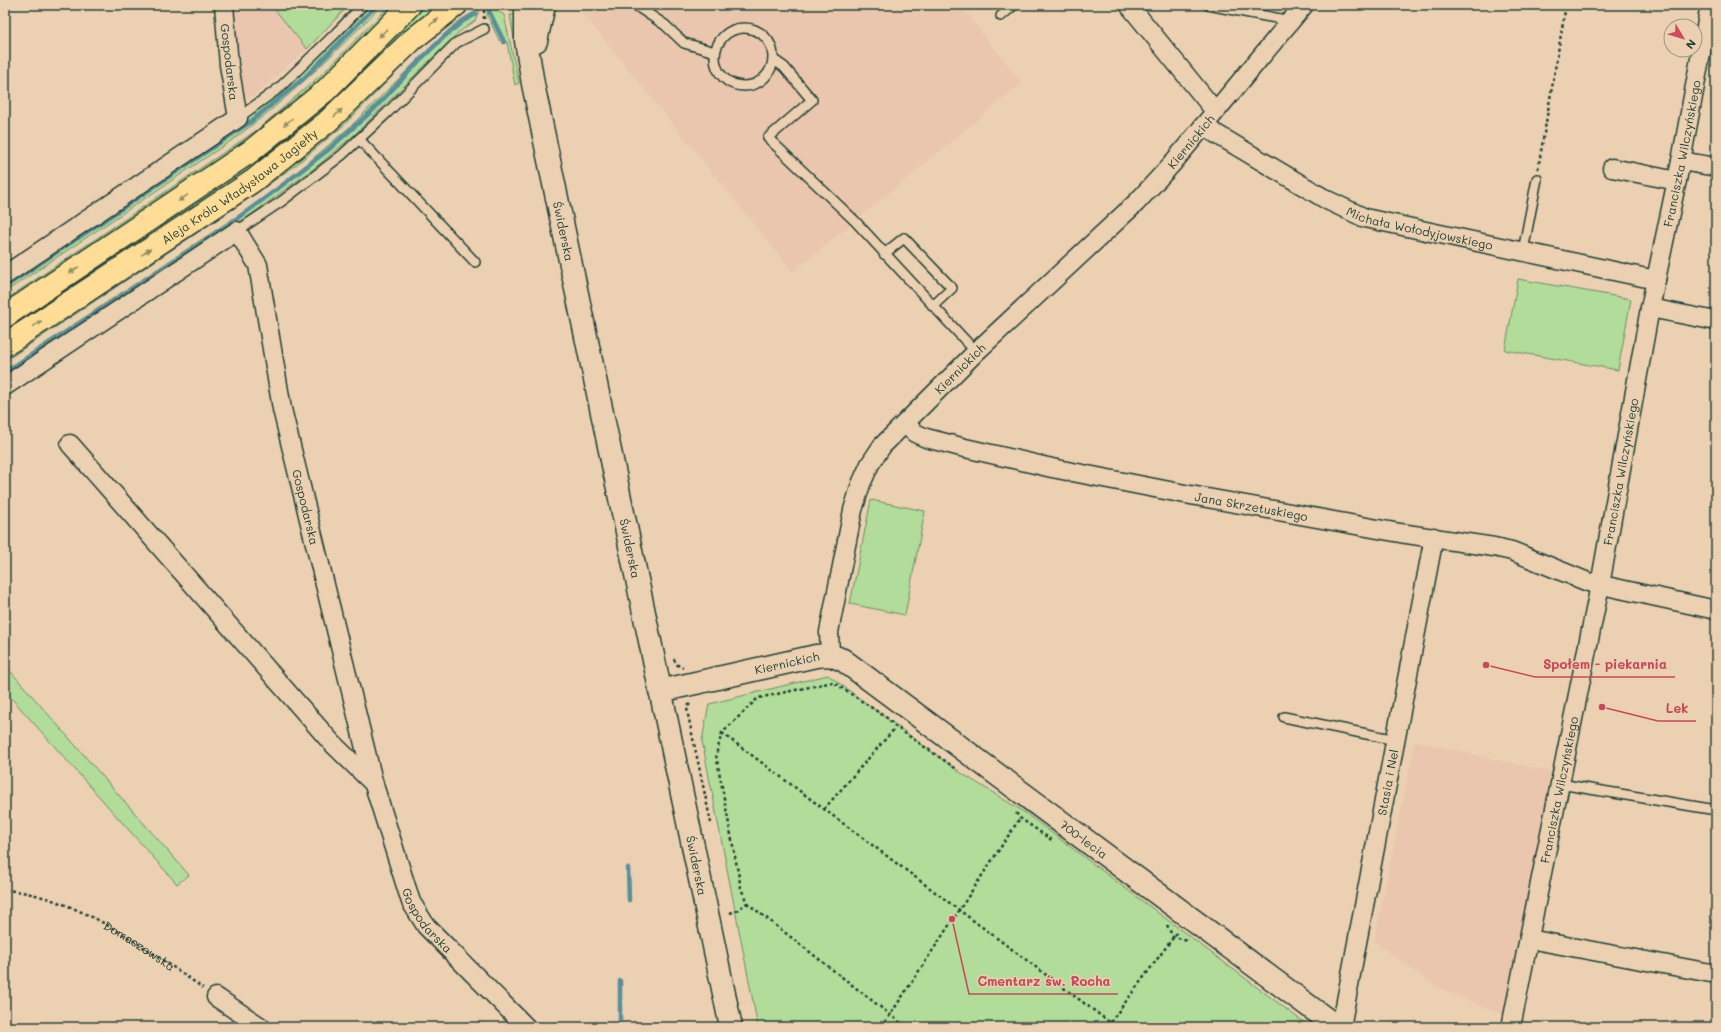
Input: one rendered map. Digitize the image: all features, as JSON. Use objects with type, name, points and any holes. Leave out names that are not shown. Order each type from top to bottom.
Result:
[{"type":"main road","name":"Aleja Króla Władysława Jagiełły","points":[[5,316],[251,151],[325,91],[410,5]]},
{"type":"main road","name":"Aleja Króla Władysława Jagiełły","points":[[5,346],[252,181],[284,157],[333,117],[412,40],[456,5]]},
{"type":"main road","name":"Świderska","points":[[526,5],[526,41],[531,70],[660,691],[732,1027]]},
{"type":"main road","name":"Świderska","points":[[531,70],[544,5]]},
{"type":"main road","name":"Kiernickich","points":[[660,691],[798,659],[830,655]]},
{"type":"main road","name":"700-lecia","points":[[830,655],[843,660],[1336,1027]]},
{"type":"street","name":"Gospodarska","points":[[224,5],[229,64],[238,118]]},
{"type":"street","points":[[1129,5],[1215,111]]},
{"type":"street","name":"Kiernickich","points":[[830,655],[829,632],[853,510],[861,484],[870,464],[882,446],[976,352],[1137,202],[1203,126],[1304,5]]},
{"type":"street","name":"Franciszka Wilczyńskiego","points":[[1511,1027],[1600,585],[1650,308],[1677,181],[1710,5]]},
{"type":"street","points":[[5,275],[238,118]]},
{"type":"street","name":"Michała Wołodyjowskiego","points":[[1203,126],[1327,200],[1365,218],[1656,280]]},
{"type":"street","points":[[1681,160],[1716,167]]},
{"type":"street","points":[[1612,168],[1677,181]]},
{"type":"street","name":"Gospodarska","points":[[237,231],[258,265],[282,408],[374,785],[411,902],[426,926],[526,1027]]},
{"type":"street","points":[[5,386],[237,231]]},
{"type":"street","points":[[1650,308],[1716,321]]},
{"type":"street","name":"Jana Skrzetuskiego","points":[[905,424],[915,434],[926,438],[1052,468],[1366,527],[1512,551],[1588,582],[1716,610]]},
{"type":"street","name":"Gospodarska","points":[[70,444],[331,742],[374,785]]},
{"type":"street","name":"Stasia i Nel","points":[[1341,1027],[1434,537]]},
{"type":"street","points":[[1529,939],[1716,974]]},
{"type":"street","points":[[216,997],[261,1027]]},
{"type":"lane","points":[[238,118],[278,88],[336,33],[362,5]]},
{"type":"lane","points":[[636,5],[665,25],[684,43],[715,52]]},
{"type":"lane","points":[[1001,16],[1014,5]]},
{"type":"lane","points":[[1208,5],[1291,21]]},
{"type":"lane","points":[[743,27],[762,33],[769,41],[773,50],[774,60],[766,77],[758,83],[750,86],[740,86],[731,83],[724,78],[718,70],[715,61],[715,52],[718,42],[725,35],[733,29],[743,27]]},
{"type":"lane","points":[[237,231],[305,184],[342,155],[387,113],[456,42],[484,29]]},
{"type":"lane","points":[[774,60],[784,67],[812,100],[768,138],[855,221],[976,352]]},
{"type":"lane","points":[[359,139],[475,262]]},
{"type":"lane","points":[[1523,251],[1536,179]]},
{"type":"lane","points":[[884,254],[904,238],[952,288],[933,306]]},
{"type":"lane","points":[[1284,717],[1396,740]]},
{"type":"lane","points":[[1560,784],[1710,809]]},
{"type":"path","points":[[1536,179],[1566,5]]},
{"type":"path","points":[[672,653],[676,664],[685,669]]},
{"type":"path","points":[[702,682],[705,694],[694,700],[687,707],[711,823]]},
{"type":"path","points":[[906,1027],[747,903],[741,888],[716,755],[722,733],[758,698],[833,682],[888,718],[896,727],[960,772]]},
{"type":"path","points":[[824,809],[911,710]]},
{"type":"path","points":[[722,733],[1116,1027]]},
{"type":"path","points":[[881,1027],[1020,818],[1012,808]]},
{"type":"path","name":"Domaszewska","points":[[5,890],[17,891],[53,901],[83,913],[106,925],[160,959],[216,997]]},
{"type":"path","points":[[730,913],[736,911],[747,903]]},
{"type":"path","points":[[1107,1027],[1174,937]]},
{"type":"shaded area","points":[[231,5],[271,5],[307,49],[253,96],[247,97],[238,83]]},
{"type":"shaded area","points":[[576,5],[960,5],[1022,83],[793,272]]},
{"type":"shaded area","points":[[1415,741],[1551,772],[1504,1015],[1436,987],[1374,941]]},
{"type":"green space","points":[[271,5],[349,5],[307,49]]},
{"type":"green space","points":[[369,5],[382,5],[311,74],[255,123],[235,138],[5,292],[5,282],[204,149],[278,95]]},
{"type":"green space","points":[[390,5],[395,5],[320,82],[242,146],[5,304],[5,300],[257,130],[321,75]]},
{"type":"green space","points":[[423,5],[442,5],[397,39],[373,65],[325,110],[265,159],[5,333],[5,327],[117,253],[381,48]]},
{"type":"green space","points":[[466,5],[473,5],[438,31]]},
{"type":"green space","points":[[488,5],[504,15],[519,83],[515,85],[507,42],[499,40],[487,15]]},
{"type":"green space","points":[[480,8],[475,21],[459,32],[354,135],[316,167],[249,216],[5,379],[5,370],[252,206],[288,180],[352,125],[456,23]]},
{"type":"green space","points":[[510,15],[519,15],[517,56]]},
{"type":"green space","points":[[436,32],[344,125],[297,164],[251,197],[5,361],[5,357],[54,326],[54,324],[406,59]]},
{"type":"green space","points":[[1518,279],[1631,299],[1618,370],[1505,350]]},
{"type":"green space","points":[[871,500],[925,511],[905,615],[850,604]]},
{"type":"green space","points":[[5,665],[189,875],[177,884],[5,691]]},
{"type":"green space","points":[[828,675],[958,771],[1024,812],[1310,1027],[758,1027],[702,741],[709,704]]},
{"type":"waterway","points":[[5,287],[249,123],[304,78],[377,5]]},
{"type":"waterway","points":[[489,11],[504,42]]},
{"type":"waterway","points":[[5,373],[230,224],[276,190],[328,150],[374,109],[445,36],[463,21],[476,14]]},
{"type":"waterway","points":[[628,868],[629,900]]},
{"type":"waterway","points":[[620,981],[620,1027]]},
{"type":"place","name":"Społem - piekarnia","points":[[1486,665]]},
{"type":"place","name":"Lek","points":[[1602,707]]},
{"type":"place","name":"Cmentarz św. Rocha","points":[[952,919]]}]
